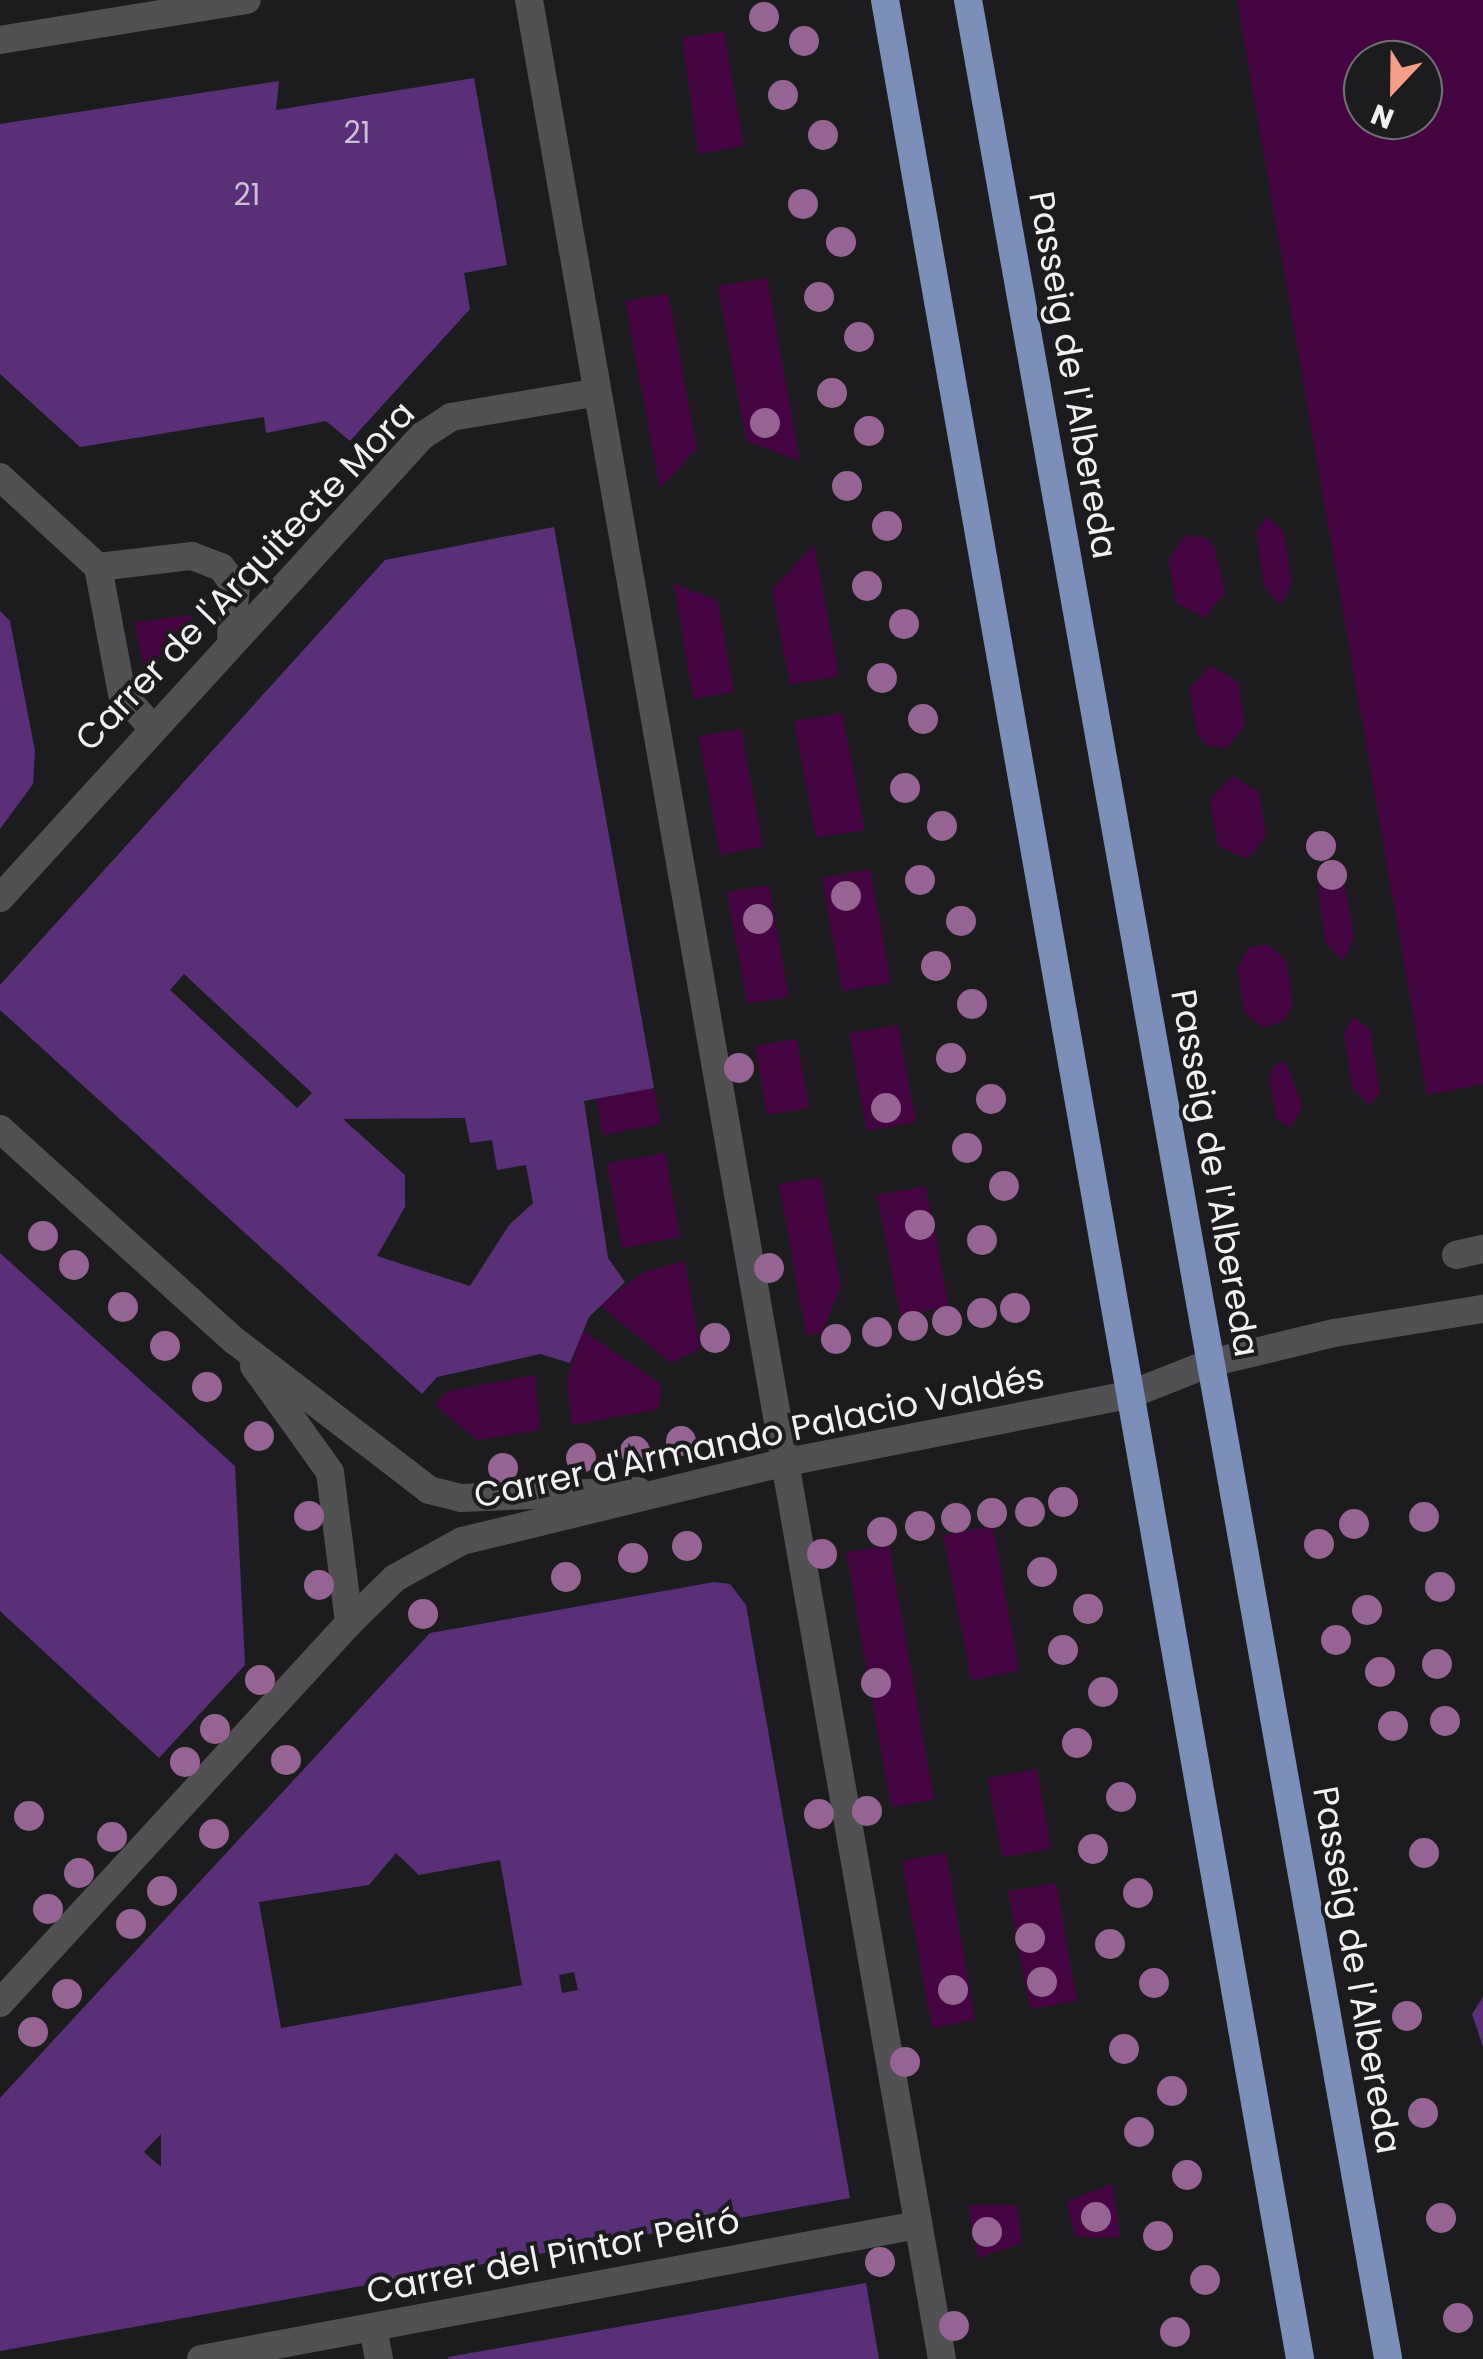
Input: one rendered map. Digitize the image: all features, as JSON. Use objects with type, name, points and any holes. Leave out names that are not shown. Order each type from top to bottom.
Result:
[{"type":"main road","points":[[886,0],[1300,2359]]},
{"type":"main road","name":"Passeig de l'Albereda","points":[[968,0],[1388,2359]]},
{"type":"street","points":[[0,40],[247,0]]},
{"type":"street","points":[[529,0],[593,392],[942,2359]]},
{"type":"street","name":"Carrer de l'Arquitecte Mora","points":[[0,898],[230,638],[435,426],[593,392]]},
{"type":"street","points":[[0,476],[98,567],[122,694],[150,726]]},
{"type":"street","points":[[98,567],[192,556],[221,567],[236,587],[230,638]]},
{"type":"street","points":[[0,1129],[235,1341],[429,1490],[461,1498],[537,1489],[675,1491]]},
{"type":"street","name":"Carrer d'Armando Palacio Valdés","points":[[0,2003],[349,1623],[395,1578],[462,1540],[782,1463],[1129,1395],[1210,1363],[1474,1310]]},
{"type":"street","points":[[235,1341],[330,1472],[349,1623]]},
{"type":"street","name":"Carrer del Pintor Peiró","points":[[201,2359],[918,2225]]},
{"type":"street","points":[[374,2328],[379,2359]]},
{"type":"shaded area","points":[[1237,0],[1483,0],[1483,1084],[1427,1095]]},
{"type":"shaded area","points":[[724,32],[744,146],[698,154],[682,37]]},
{"type":"shaded area","points":[[767,278],[800,461],[746,441],[718,286]]},
{"type":"shaded area","points":[[668,294],[697,448],[660,489],[625,301]]},
{"type":"shaded area","points":[[1266,517],[1283,530],[1292,583],[1281,605],[1265,588],[1256,533]]},
{"type":"shaded area","points":[[1185,535],[1207,538],[1214,547],[1225,592],[1205,618],[1176,603],[1168,560]]},
{"type":"shaded area","points":[[814,544],[839,676],[790,685],[772,590]]},
{"type":"shaded area","points":[[674,583],[718,601],[734,692],[693,699]]},
{"type":"shaded area","points":[[195,615],[145,672],[134,622]]},
{"type":"shaded area","points":[[1211,665],[1238,682],[1245,725],[1226,749],[1205,745],[1198,735],[1189,689]]},
{"type":"shaded area","points":[[842,713],[865,830],[816,838],[794,721]]},
{"type":"shaded area","points":[[741,729],[763,847],[720,855],[699,736]]},
{"type":"shaded area","points":[[1232,776],[1259,792],[1266,836],[1248,859],[1218,846],[1210,800]]},
{"type":"shaded area","points":[[870,869],[891,983],[842,991],[822,878]]},
{"type":"shaded area","points":[[1328,873],[1345,885],[1354,938],[1343,961],[1326,944],[1318,888]]},
{"type":"shaded area","points":[[769,885],[789,997],[747,1004],[727,892]]},
{"type":"shaded area","points":[[1269,945],[1286,960],[1293,1004],[1284,1021],[1263,1028],[1245,1013],[1237,968],[1249,947]]},
{"type":"shaded area","points":[[1353,1017],[1370,1029],[1380,1094],[1369,1105],[1352,1088],[1344,1033]]},
{"type":"shaded area","points":[[898,1025],[916,1122],[867,1131],[849,1033]]},
{"type":"shaded area","points":[[797,1039],[809,1108],[767,1115],[755,1046]]},
{"type":"shaded area","points":[[1286,1062],[1302,1106],[1291,1128],[1277,1120],[1269,1079],[1274,1065]]},
{"type":"shaded area","points":[[654,1088],[661,1124],[603,1135],[596,1099]]},
{"type":"shaded area","points":[[665,1153],[680,1237],[622,1248],[607,1163]]},
{"type":"shaded area","points":[[820,1177],[841,1286],[822,1333],[806,1335],[779,1184]]},
{"type":"shaded area","points":[[926,1186],[949,1307],[900,1315],[877,1195]]},
{"type":"shaded area","points":[[685,1261],[700,1349],[671,1363],[599,1305],[644,1272]]},
{"type":"shaded area","points":[[582,1330],[661,1384],[659,1409],[572,1425],[567,1381]]},
{"type":"shaded area","points":[[535,1375],[540,1430],[477,1440],[435,1405],[448,1391]]},
{"type":"shaded area","points":[[993,1526],[1019,1671],[971,1680],[943,1535]]},
{"type":"shaded area","points":[[889,1545],[934,1800],[891,1807],[846,1552]]},
{"type":"shaded area","points":[[1037,1769],[1051,1849],[1002,1857],[988,1778]]},
{"type":"shaded area","points":[[946,1853],[975,2020],[932,2028],[902,1861]]},
{"type":"shaded area","points":[[1056,1883],[1077,2001],[1030,2009],[1008,1891]]},
{"type":"shaded area","points":[[1112,2184],[1121,2238],[1075,2237],[1067,2201]]},
{"type":"shaded area","points":[[968,2205],[1017,2205],[1022,2243],[978,2258]]},
{"type":"building","points":[[474,78],[507,265],[464,273],[470,309],[350,441],[326,421],[266,433],[264,417],[80,447],[0,374],[0,124],[279,81],[276,110]]},
{"type":"building","points":[[554,527],[654,1088],[584,1101],[608,1258],[625,1282],[589,1317],[570,1363],[540,1354],[437,1377],[422,1394],[0,1010],[0,985],[385,560]],"holes":[[[184,974],[312,1093],[297,1108],[170,990]],[[465,1118],[470,1143],[492,1140],[497,1170],[526,1165],[533,1203],[509,1225],[470,1286],[377,1256],[405,1207],[405,1175],[343,1119]]]},
{"type":"building","points":[[0,611],[10,621],[35,751],[33,784],[0,829]]},
{"type":"building","points":[[0,1253],[235,1466],[245,1665],[159,1758],[0,1611]]},
{"type":"building","points":[[714,1582],[730,1584],[746,1605],[850,2198],[0,2351],[0,2098],[430,1633]],"holes":[[[396,1853],[419,1875],[500,1860],[522,1985],[281,2028],[259,1902],[369,1885]],[[574,1972],[578,1990],[562,1993],[559,1975]],[[161,2134],[161,2167],[144,2152]]]},
{"type":"building","points":[[1483,1997],[1483,2047],[1472,2014]]},
{"type":"building","points":[[866,2283],[879,2359],[448,2359],[448,2357]]}]
